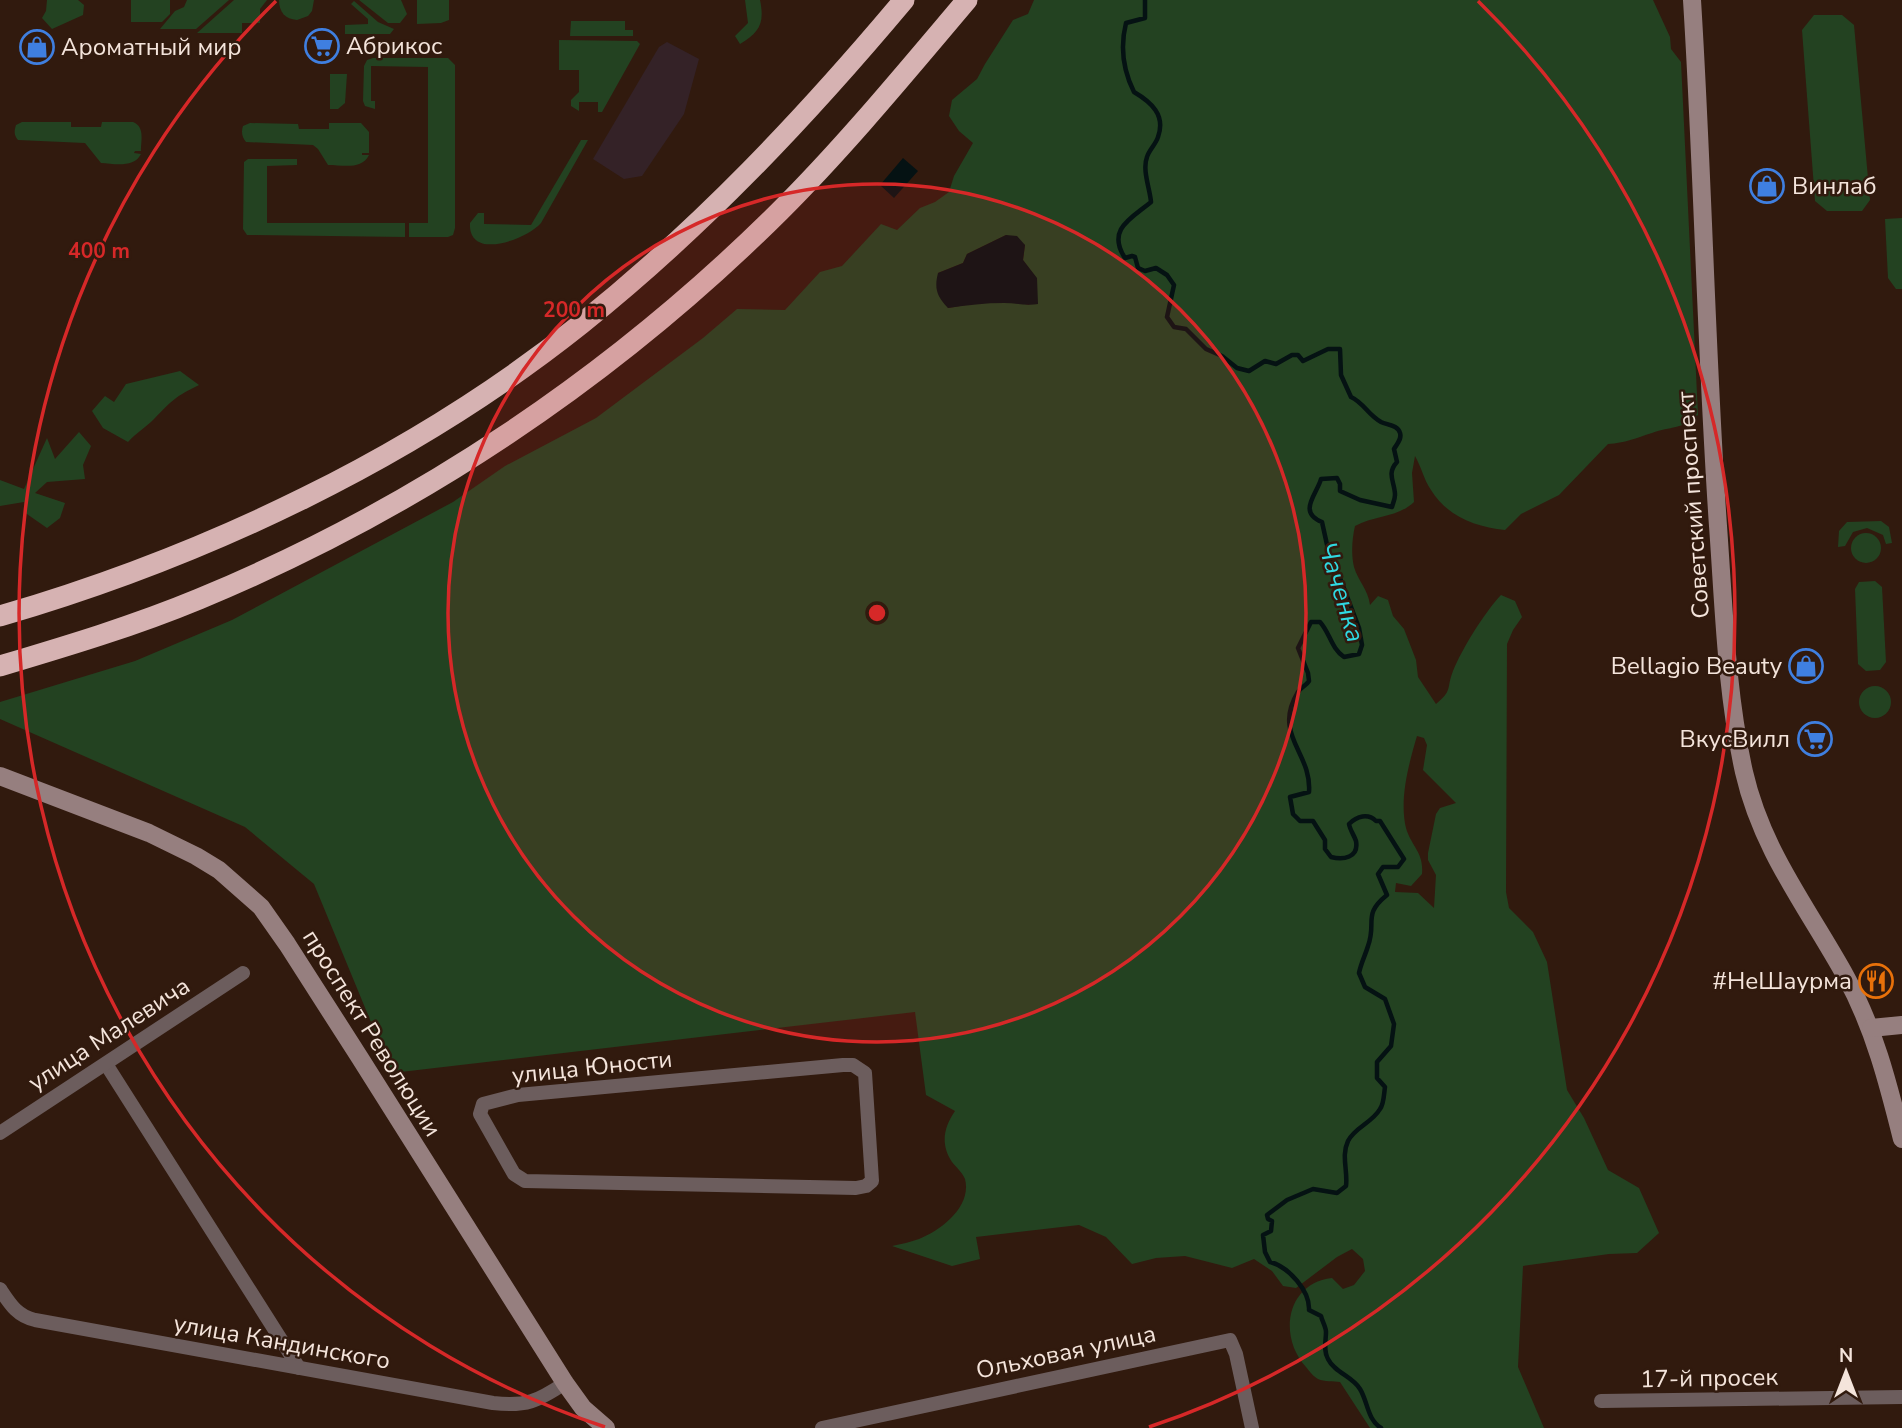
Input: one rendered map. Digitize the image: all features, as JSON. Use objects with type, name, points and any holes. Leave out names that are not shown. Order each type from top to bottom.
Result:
[{"type":"highway","points":[[0,616],[107,583],[245,527],[386,453],[465,406],[531,361],[639,276],[711,211],[796,124],[904,0]]},
{"type":"highway","points":[[0,666],[123,628],[197,600],[277,565],[410,495],[491,446],[569,393],[670,313],[745,245],[832,157],[967,0]]},
{"type":"street","name":"Советский проспект","points":[[1692,0],[1712,440],[1730,691],[1738,742],[1748,789],[1767,843],[1798,900],[1846,977],[1871,1028],[1902,1139]]},
{"type":"street","name":"проспект Революции","points":[[0,776],[149,833],[196,856],[219,870],[261,907],[360,1058],[565,1383],[583,1408],[606,1428]]},
{"type":"street","name":"улица Малевича","points":[[0,1133],[243,973]]},
{"type":"street","points":[[1871,1028],[1902,1025]]},
{"type":"street","points":[[106,1064],[299,1368]]},
{"type":"street","name":"улица Юности","points":[[843,1065],[860,1068],[865,1073],[872,1181],[866,1186],[856,1188],[788,1185],[525,1181],[514,1174],[483,1120],[480,1109],[483,1104],[518,1096],[843,1065]]},
{"type":"street","name":"улица Кандинского","points":[[0,1289],[16,1313],[35,1321],[515,1405],[537,1401],[565,1383]]},
{"type":"street","name":"Ольховая улица","points":[[822,1428],[1230,1340],[1236,1354],[1252,1428]]},
{"type":"street","name":"17-й просек","points":[[1601,1401],[1902,1397]]},
{"type":"shaded area","points":[[667,42],[699,59],[684,114],[642,176],[624,179],[593,159],[659,47]]},
{"type":"shaded area","points":[[903,158],[918,171],[894,198],[880,185]]},
{"type":"shaded area","points":[[1006,235],[1017,236],[1025,245],[1023,260],[1037,278],[1038,304],[990,303],[948,308],[937,292],[938,273],[963,263],[967,254]]},
{"type":"green space","points":[[47,0],[78,0],[84,5],[83,15],[52,29],[42,18]]},
{"type":"green space","points":[[131,0],[170,0],[170,14],[162,22],[131,22]]},
{"type":"green space","points":[[187,0],[229,0],[196,29],[160,29],[175,11],[184,7]]},
{"type":"green space","points":[[234,0],[267,0],[260,9],[260,23],[242,23],[242,33],[197,33]]},
{"type":"green space","points":[[279,0],[314,0],[308,16],[297,20],[283,14]]},
{"type":"green space","points":[[359,0],[401,0],[407,14],[400,23],[388,23]]},
{"type":"green space","points":[[417,0],[449,0],[449,20],[417,24]]},
{"type":"green space","points":[[745,0],[760,0],[762,15],[756,31],[740,44],[735,36],[748,23]]},
{"type":"green space","points":[[1034,0],[1653,0],[1670,37],[1671,49],[1681,62],[1698,415],[1681,425],[1608,444],[1559,495],[1521,514],[1505,530],[1473,523],[1445,507],[1429,486],[1415,456],[1412,473],[1414,502],[1393,514],[1355,526],[1353,541],[1354,567],[1370,605],[1378,596],[1388,600],[1393,616],[1404,629],[1416,660],[1418,677],[1436,704],[1447,692],[1457,662],[1488,611],[1501,595],[1515,601],[1522,617],[1507,644],[1506,892],[1509,908],[1533,932],[1547,962],[1567,1090],[1584,1118],[1608,1170],[1639,1188],[1659,1233],[1637,1253],[1609,1254],[1523,1266],[1518,1367],[1544,1428],[1370,1428],[1340,1382],[1316,1378],[1297,1355],[1290,1327],[1291,1313],[1296,1300],[1317,1282],[1332,1278],[1343,1289],[1354,1285],[1365,1271],[1363,1259],[1352,1249],[1296,1288],[1283,1286],[1272,1271],[1254,1259],[1232,1268],[1185,1256],[1156,1258],[1132,1264],[1106,1237],[1079,1225],[976,1237],[980,1259],[952,1266],[892,1246],[919,1239],[937,1230],[960,1207],[966,1189],[965,1179],[948,1155],[945,1142],[946,1129],[955,1111],[926,1095],[915,1012],[392,1073],[314,884],[245,827],[0,719],[0,702],[135,661],[232,620],[453,502],[505,466],[596,418],[703,338],[737,309],[785,310],[820,272],[842,266],[881,224],[897,230],[920,208],[949,192],[954,176],[973,143],[959,131],[949,116],[952,100],[977,79],[1013,20],[1028,14]],"holes":[[[1006,235],[1025,245],[1023,260],[1037,279],[1029,305],[999,302],[948,308],[938,273],[963,263],[967,254]],[[1417,736],[1424,738],[1427,745],[1423,770],[1456,803],[1440,808],[1436,814],[1428,853],[1428,860],[1436,875],[1434,908],[1418,893],[1395,892],[1396,883],[1411,886],[1422,874],[1419,855],[1406,828],[1404,817],[1404,793]]]},
{"type":"green space","points":[[354,1],[378,22],[394,29],[390,34],[345,34],[345,25],[368,24],[368,19],[351,4]]},
{"type":"green space","points":[[1814,15],[1842,15],[1854,25],[1870,200],[1862,211],[1827,211],[1815,201],[1802,30]]},
{"type":"green space","points":[[571,21],[625,21],[625,30],[633,30],[633,36],[570,36]]},
{"type":"green space","points":[[559,40],[637,41],[640,44],[602,112],[598,112],[598,102],[579,102],[579,111],[571,106],[571,100],[579,92],[579,70],[559,70]]},
{"type":"green space","points":[[448,58],[455,65],[453,235],[409,237],[409,223],[428,223],[428,67],[371,66],[371,101],[375,101],[375,109],[365,106],[363,101],[364,66],[367,60]]},
{"type":"green space","points":[[330,74],[347,74],[345,103],[338,109],[330,109]]},
{"type":"green space","points":[[22,122],[71,122],[71,127],[101,127],[102,122],[133,122],[141,130],[142,138],[141,151],[134,153],[141,154],[129,163],[101,163],[85,143],[18,140],[15,127]]},
{"type":"green space","points":[[250,123],[298,124],[299,129],[329,129],[329,123],[361,123],[369,132],[369,153],[362,155],[369,155],[357,165],[328,165],[313,145],[246,142],[242,128]]},
{"type":"green space","points":[[581,140],[588,140],[541,223],[523,236],[499,244],[478,241],[472,235],[470,223],[478,213],[484,213],[484,224],[531,225]]},
{"type":"green space","points":[[248,159],[297,159],[297,165],[267,166],[267,223],[405,223],[405,237],[247,235],[243,229],[244,162]]},
{"type":"green space","points":[[1902,218],[1902,289],[1896,289],[1888,278],[1885,219]]},
{"type":"green space","points":[[180,371],[199,385],[174,399],[128,442],[103,428],[92,411],[105,396],[114,402],[126,384]]},
{"type":"green space","points":[[79,432],[91,446],[83,465],[85,479],[47,482],[35,493],[65,503],[60,518],[47,528],[24,512],[24,502],[0,506],[0,480],[24,489],[47,438],[55,459]]},
{"type":"green space","points":[[1881,521],[1889,527],[1892,543],[1886,544],[1883,535],[1867,528],[1853,532],[1845,546],[1838,547],[1839,531],[1847,522]]},
{"type":"green space","points":[[1866,533],[1877,537],[1881,548],[1877,559],[1866,563],[1855,559],[1851,548],[1855,537]]},
{"type":"green space","points":[[1875,581],[1882,587],[1886,662],[1880,670],[1866,671],[1858,664],[1855,589],[1859,582]]},
{"type":"green space","points":[[1875,686],[1886,691],[1891,702],[1886,713],[1875,718],[1864,713],[1859,702],[1864,691]]},
{"type":"waterway","name":"Чаченка","points":[[1145,0],[1145,18],[1126,23],[1124,58],[1134,92],[1155,110],[1160,129],[1146,162],[1151,202],[1129,219],[1118,239],[1125,258],[1135,257],[1138,268],[1145,271],[1156,268],[1167,275],[1174,285],[1167,317],[1174,327],[1186,329],[1206,349],[1222,356],[1237,368],[1249,371],[1265,361],[1276,364],[1292,355],[1298,355],[1303,361],[1328,349],[1340,349],[1341,375],[1351,397],[1381,422],[1397,428],[1400,435],[1394,449],[1397,462],[1392,470],[1395,495],[1392,507],[1360,500],[1340,491],[1337,478],[1321,479],[1311,502],[1311,513],[1322,522],[1333,572],[1340,578],[1359,628],[1362,645],[1359,654],[1344,657],[1320,622],[1311,622],[1298,648],[1309,681],[1298,692],[1289,720],[1305,766],[1309,792],[1290,797],[1293,814],[1300,821],[1313,821],[1325,840],[1325,849],[1331,857],[1336,858],[1345,858],[1355,851],[1356,841],[1349,824],[1352,821],[1366,816],[1380,821],[1404,859],[1398,867],[1383,867],[1378,874],[1387,895],[1372,914],[1370,938],[1359,973],[1365,987],[1385,999],[1394,1024],[1391,1046],[1377,1062],[1377,1078],[1385,1087],[1384,1098],[1377,1114],[1348,1141],[1345,1152],[1346,1186],[1337,1193],[1313,1189],[1287,1200],[1267,1215],[1272,1221],[1271,1231],[1263,1235],[1265,1252],[1270,1262],[1291,1274],[1306,1295],[1309,1310],[1321,1316],[1326,1330],[1326,1356],[1335,1368],[1357,1385],[1373,1420],[1381,1428]]},
{"type":"place","name":"Абрикос","points":[[322,46]]},
{"type":"place","name":"Ароматный мир","points":[[37,47]]},
{"type":"place","name":"Винлаб","points":[[1767,186]]},
{"type":"place","name":"Bellagio Beauty","points":[[1806,666]]},
{"type":"place","name":"ВкусВилл","points":[[1815,739]]},
{"type":"place","name":"#НеШаурма","points":[[1876,981]]}]
